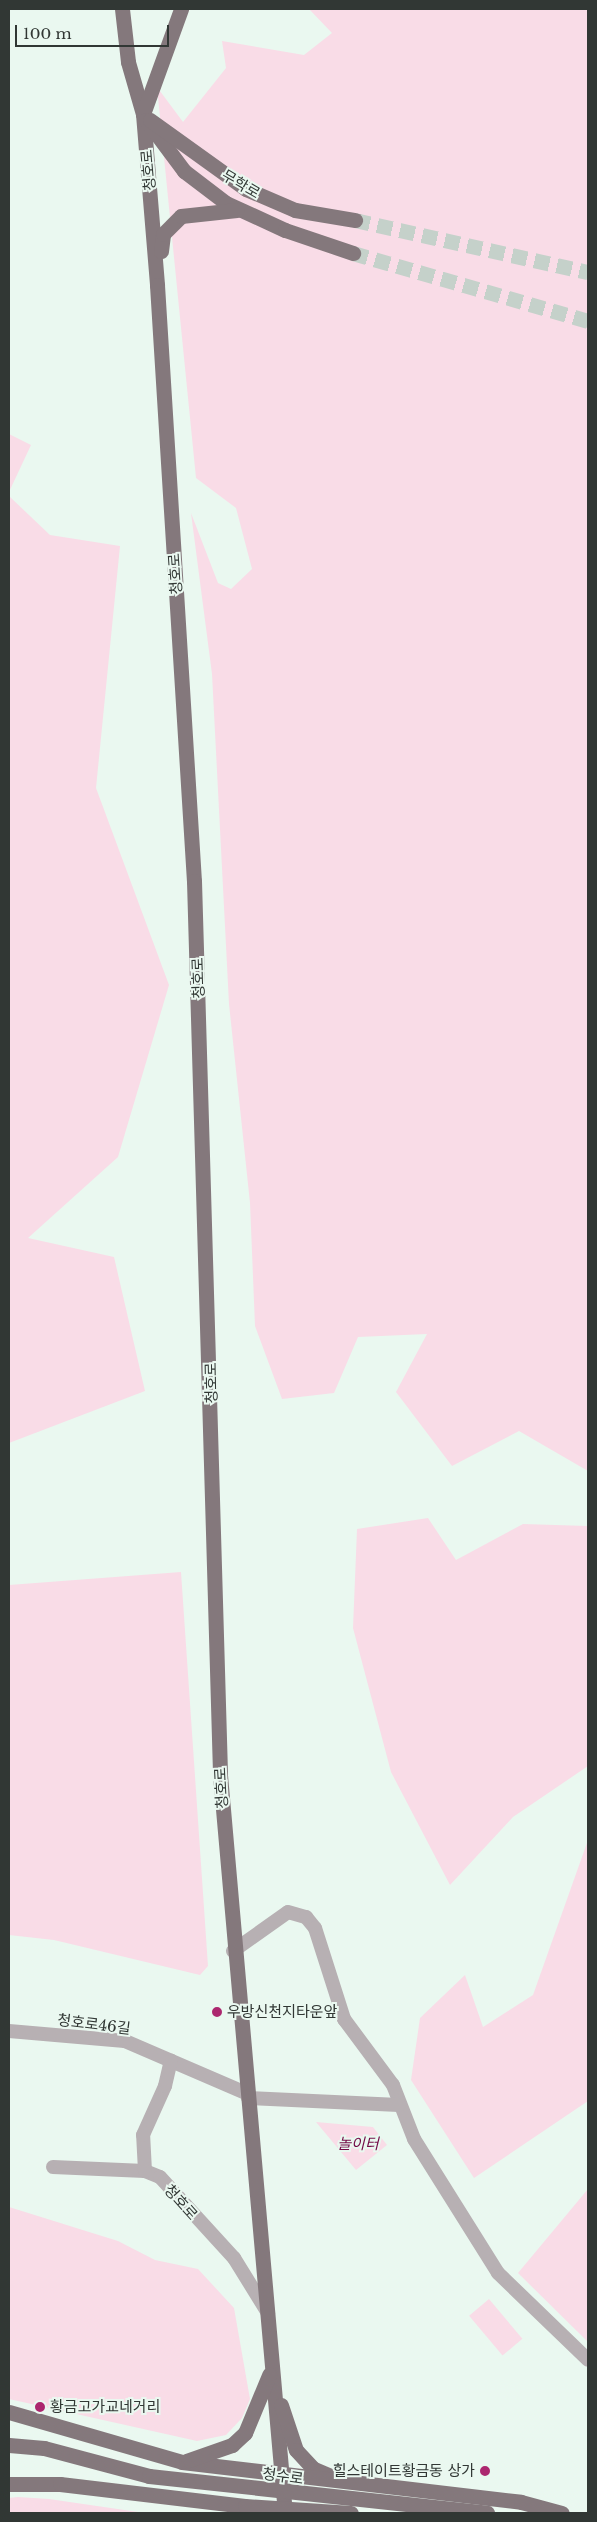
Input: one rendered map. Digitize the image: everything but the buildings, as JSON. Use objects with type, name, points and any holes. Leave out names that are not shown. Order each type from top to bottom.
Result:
[{"type":"main road","name":"청호로","points":[[122,9],[128,62],[144,114],[157,285],[194,880],[220,1775],[232,1951],[248,2096],[268,2313],[279,2476],[285,2511]]},
{"type":"main road","points":[[181,9],[144,114],[151,132],[184,171],[240,210],[353,253]]},
{"type":"main road","name":"무학로","points":[[144,114],[179,144],[246,189],[295,210],[355,220]]},
{"type":"main road","points":[[157,285],[163,234],[182,216],[240,210]]},
{"type":"main road","points":[[182,2462],[232,2445],[245,2433],[272,2364]]},
{"type":"main road","points":[[272,2364],[296,2450],[314,2469],[338,2480],[382,2487]]},
{"type":"main road","name":"청수로","points":[[9,2412],[182,2462],[279,2476],[521,2502],[562,2513]]},
{"type":"main road","name":"청수로","points":[[9,2445],[44,2448],[173,2479],[487,2513]]},
{"type":"main road","points":[[214,2508],[232,2488],[229,2473],[220,2467]]},
{"type":"main road","name":"청수로","points":[[9,2484],[60,2484],[177,2499],[214,2508],[351,2513]]},
{"type":"main road","points":[[378,2513],[369,2505],[369,2497],[382,2487]]},
{"type":"street","points":[[232,1951],[288,1912],[306,1916],[315,1928],[344,2019],[393,2085],[399,2105],[414,2139],[498,2273],[588,2360]]},
{"type":"street","name":"청호로46길","points":[[9,2030],[125,2041],[248,2096]]},
{"type":"street","points":[[52,2167],[145,2171],[143,2135],[166,2086],[172,2061]]},
{"type":"street","points":[[248,2096],[399,2105]]},
{"type":"street","name":"청호로","points":[[145,2171],[160,2178],[234,2258],[268,2313]]},
{"type":"green space","points":[[309,9],[588,9],[588,1471],[519,1431],[452,1466],[396,1392],[427,1334],[358,1337],[334,1393],[282,1399],[255,1326],[250,1203],[229,1004],[212,674],[191,513],[218,583],[231,589],[252,569],[236,508],[196,478],[157,87],[183,122],[226,68],[222,41],[304,55],[332,33]]},
{"type":"green space","points":[[9,434],[31,445],[9,492]]},
{"type":"green space","points":[[9,496],[50,535],[120,546],[96,788],[169,985],[118,1157],[28,1238],[114,1257],[145,1391],[9,1443]]},
{"type":"green space","points":[[428,1518],[456,1560],[523,1524],[588,1526],[588,1766],[513,1817],[450,1885],[391,1772],[353,1628],[357,1529]]},
{"type":"green space","points":[[181,1572],[208,1966],[200,1975],[54,1940],[9,1935],[9,1585]]},
{"type":"green space","points":[[588,1840],[588,2101],[474,2178],[411,2080],[420,2018],[465,1975],[483,2027],[533,1995]]},
{"type":"green space","name":"놀이터","points":[[316,2122],[373,2127],[387,2145],[356,2170]]},
{"type":"green space","points":[[588,2189],[588,2342],[518,2273]]},
{"type":"green space","points":[[9,2207],[118,2241],[155,2260],[198,2269],[234,2308],[250,2399],[242,2418],[226,2435],[197,2441],[9,2399]]},
{"type":"green space","points":[[489,2299],[522,2339],[503,2356],[469,2316]]},
{"type":"green space","points":[[9,2498],[49,2499],[145,2513],[9,2513]]},
{"type":"tunnel","points":[[355,220],[588,272]]},
{"type":"tunnel","points":[[353,253],[588,321]]},
{"type":"place","name":"우방신천지타운앞","points":[[217,2012]]},
{"type":"place","name":"황금고가교네거리","points":[[40,2407]]},
{"type":"place","name":"힐스테이트황금동 상가","points":[[485,2471]]}]
